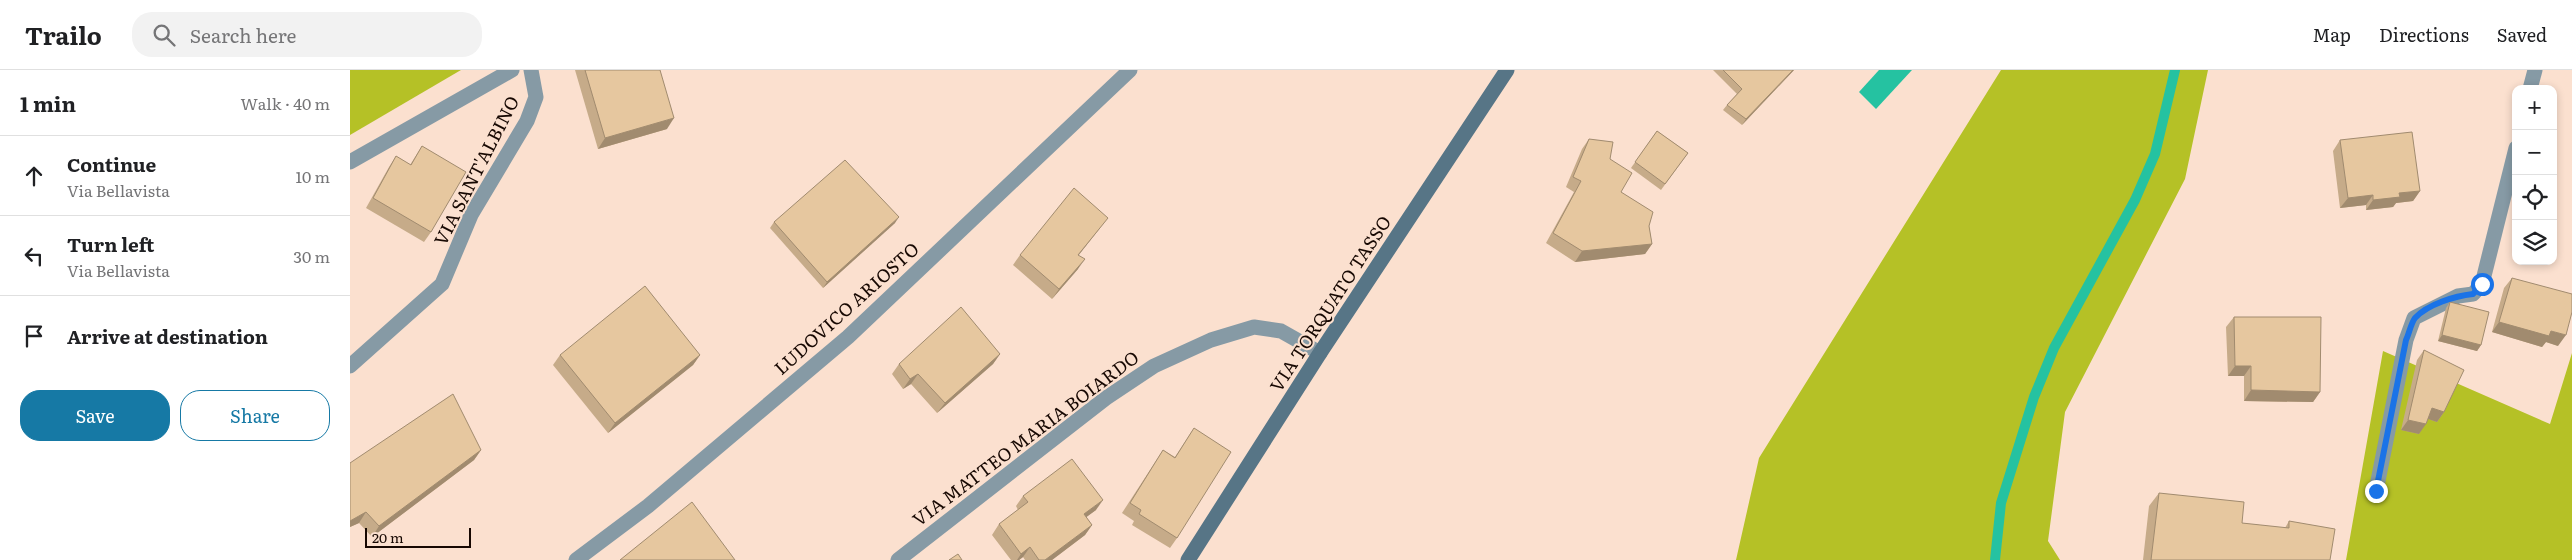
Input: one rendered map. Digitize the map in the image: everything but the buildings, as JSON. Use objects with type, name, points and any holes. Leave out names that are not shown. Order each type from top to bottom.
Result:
[{"type":"street","name":"VIA SANT'ALBINO","points":[[350,162],[512,70]]},
{"type":"street","name":"VIA SANT'ALBINO","points":[[350,366],[442,284],[471,215],[527,120],[536,97],[531,70]]},
{"type":"street","name":"LUDOVICO ARIOSTO","points":[[576,560],[648,506],[848,337],[1130,70]]},
{"type":"street","name":"VIA TORQUATO TASSO","points":[[1188,560],[1320,353],[1508,70]]},
{"type":"street","points":[[2531,85],[2535,70]]},
{"type":"street","points":[[2376,491],[2406,340],[2414,318],[2432,307],[2458,296],[2473,294],[2482,284],[2512,164]]},
{"type":"street","name":"VIA MATTEO MARIA BOIARDO","points":[[898,560],[1106,398],[1154,366],[1211,340],[1254,327],[1281,331],[1320,353]]},
{"type":"green space","points":[[350,70],[461,70],[350,135]]},
{"type":"green space","points":[[2001,70],[2208,70],[2185,179],[2065,412],[2048,541],[2060,560],[1736,560],[1759,458]]},
{"type":"green space","points":[[2383,351],[2550,424],[2572,353],[2572,560],[2346,560]]},
{"type":"water","points":[[1879,70],[1912,70],[1876,109],[1859,92]]},
{"type":"waterway","points":[[1995,560],[2001,503],[2034,397],[2054,348],[2135,200],[2155,154],[2175,70]]},
{"type":"route","points":[[2376,491],[2406,340],[2414,318],[2432,307],[2458,296],[2473,294],[2482,284]]}]
